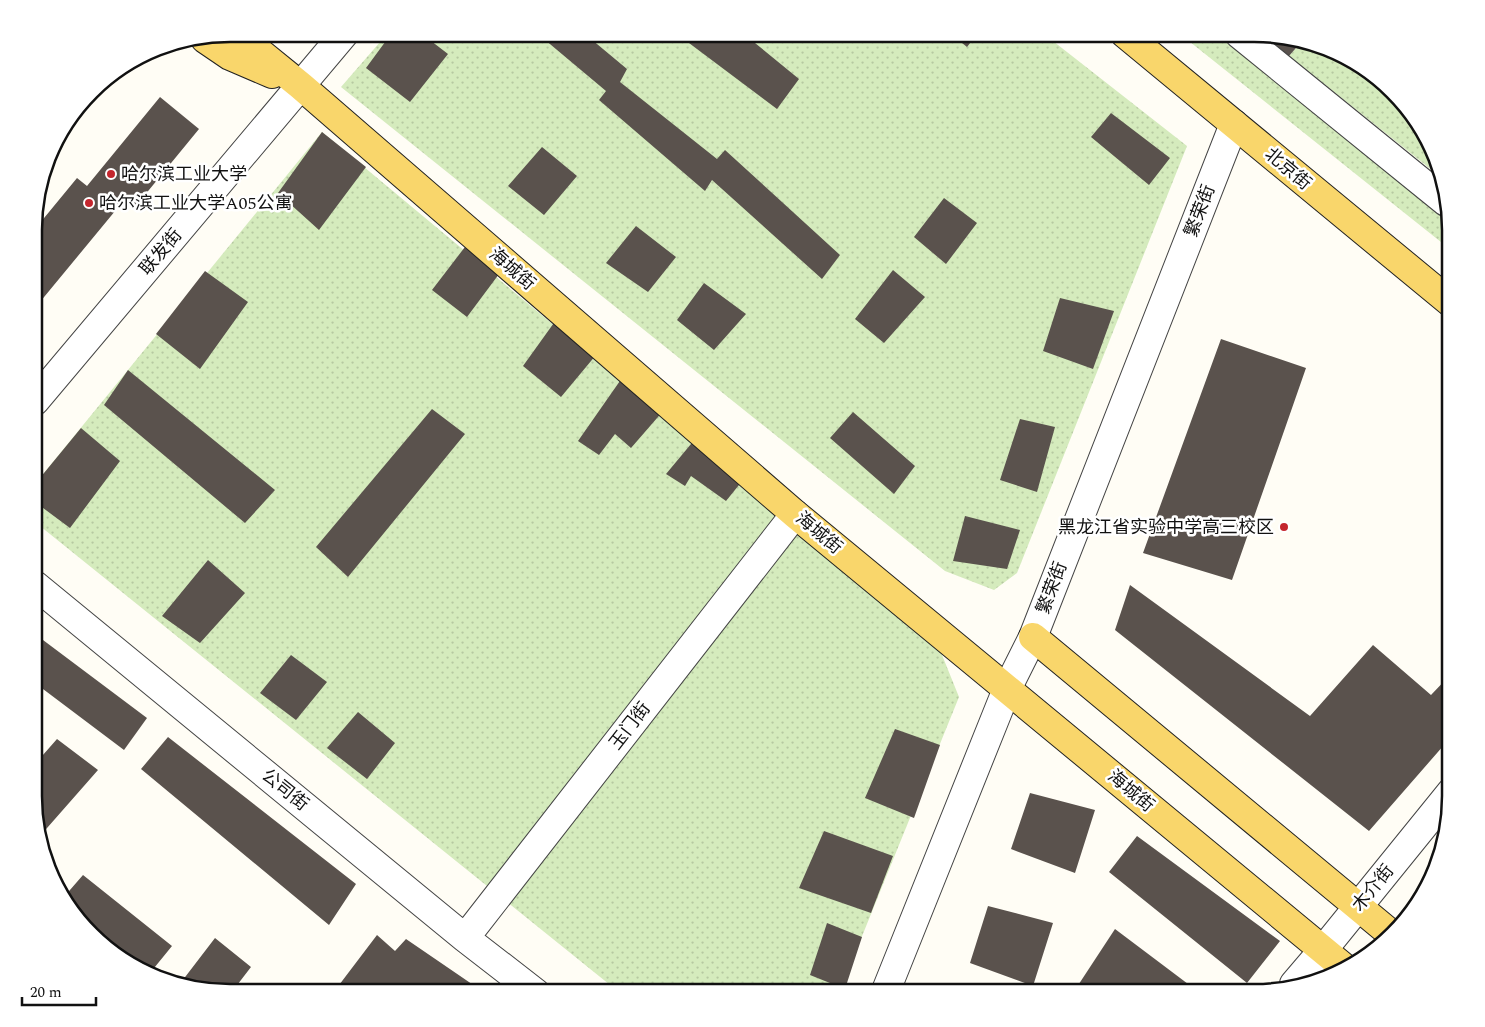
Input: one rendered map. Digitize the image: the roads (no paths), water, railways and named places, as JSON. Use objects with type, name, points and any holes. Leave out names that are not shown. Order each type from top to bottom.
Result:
[{"type":"main road","name":"海城街","points":[[247,42],[301,86],[795,514],[1340,964]]},
{"type":"main road","name":"海城街","points":[[273,42],[301,86]]},
{"type":"main road","name":"北京街","points":[[1135,42],[1442,296]]},
{"type":"main road","name":"海城街","points":[[212,44],[230,56],[301,86]]},
{"type":"main road","points":[[1033,636],[1386,930]]},
{"type":"street","name":"联发街","points":[[43,392],[337,42]]},
{"type":"street","points":[[1248,42],[1439,197]]},
{"type":"street","name":"繁荣街","points":[[889,984],[1007,689],[1033,636],[1234,124]]},
{"type":"street","name":"玉门街","points":[[465,938],[795,514]]},
{"type":"street","name":"公司街","points":[[43,592],[465,938],[524,984]]},
{"type":"street","name":"木介街","points":[[1298,979],[1442,803]]},
{"type":"place","name":"哈尔滨工业大学","points":[[111,174]]},
{"type":"place","name":"哈尔滨工业大学A05公寓","points":[[89,203]]},
{"type":"place","name":"黑龙江省实验中学高三校区","points":[[1284,527]]}]
